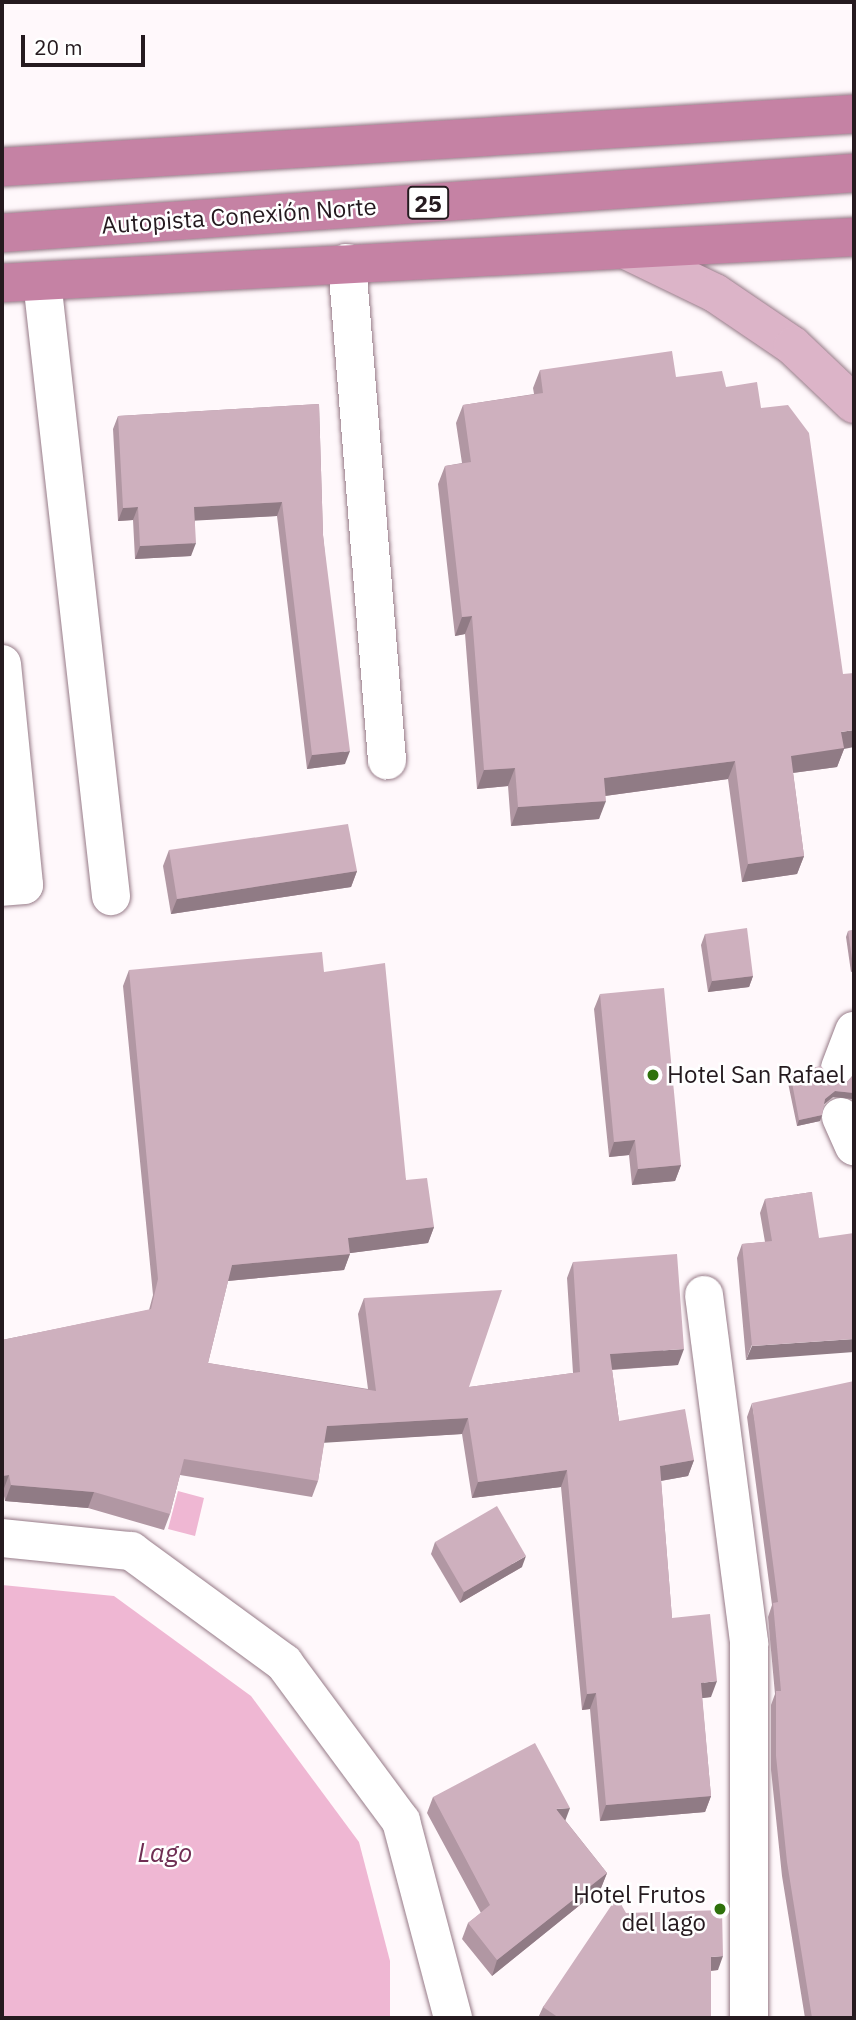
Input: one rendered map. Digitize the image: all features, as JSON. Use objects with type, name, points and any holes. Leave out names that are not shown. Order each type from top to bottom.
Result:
[{"type":"highway","points":[[2,167],[854,114]]},
{"type":"highway","name":"Autopista Conexión Norte","points":[[2,233],[854,173]]},
{"type":"highway","points":[[2,284],[347,263],[630,252],[854,237]]},
{"type":"main road","points":[[630,252],[726,301],[793,346],[854,404]]},
{"type":"street","points":[[347,263],[387,760]]},
{"type":"street","points":[[42,281],[111,897]]},
{"type":"street","points":[[2,664],[24,885],[2,887]]},
{"type":"street","points":[[840,1068],[854,1031]]},
{"type":"street","points":[[704,1295],[749,1643],[749,2018]]},
{"type":"street","points":[[2,1538],[131,1551],[284,1663],[401,1821],[453,2018]]},
{"type":"water","points":[[178,1491],[204,1498],[195,1536],[168,1529]]},
{"type":"water","name":"Lago","points":[[2,1585],[114,1596],[251,1696],[359,1842],[390,1961],[390,2018],[2,2018]]},
{"type":"building","points":[[672,351],[676,377],[722,371],[726,387],[757,382],[761,408],[788,405],[809,433],[843,674],[854,673],[854,730],[841,732],[844,748],[791,756],[804,856],[748,864],[735,761],[604,778],[606,801],[518,807],[515,768],[484,770],[472,616],[462,617],[445,466],[471,462],[463,405],[543,393],[540,370]]},
{"type":"building","points":[[319,404],[323,535],[350,751],[312,755],[282,502],[194,507],[196,543],[140,546],[138,507],[123,508],[118,416]]},
{"type":"building","points":[[348,824],[357,871],[177,899],[169,850]]},
{"type":"building","points":[[747,928],[753,976],[712,981],[705,934]]},
{"type":"building","points":[[854,930],[854,965],[853,966],[848,931]]},
{"type":"building","points":[[322,952],[324,972],[385,963],[406,1180],[427,1178],[434,1227],[348,1238],[350,1254],[232,1265],[208,1363],[376,1391],[364,1298],[502,1290],[469,1387],[580,1372],[573,1262],[677,1254],[684,1349],[610,1354],[619,1421],[685,1409],[694,1460],[660,1466],[672,1618],[710,1614],[717,1681],[701,1683],[711,1796],[606,1805],[596,1693],[587,1694],[567,1470],[478,1482],[468,1418],[327,1426],[318,1481],[184,1459],[170,1514],[94,1492],[11,1485],[9,1475],[2,1476],[2,1340],[151,1309],[158,1279],[129,970]]},
{"type":"building","points":[[664,988],[681,1165],[638,1169],[635,1140],[614,1142],[600,994]]},
{"type":"building","points":[[821,1066],[834,1082],[846,1083],[854,1074],[854,1093],[835,1091],[825,1099],[822,1115],[799,1120],[790,1072]]},
{"type":"building","points":[[812,1192],[819,1238],[854,1233],[854,1339],[752,1346],[742,1244],[772,1241],[765,1199]]},
{"type":"building","points":[[854,1381],[854,2018],[812,2018],[787,1862],[776,1756],[776,1691],[781,1691],[773,1603],[778,1602],[752,1403]]},
{"type":"building","points":[[497,1506],[526,1556],[464,1592],[435,1542]]},
{"type":"building","points":[[535,1743],[570,1808],[556,1809],[607,1873],[497,1960],[468,1923],[490,1905],[433,1797]]},
{"type":"building","points":[[617,1897],[626,1913],[722,1910],[723,1956],[711,1957],[711,2018],[559,2018],[543,2007]]},
{"type":"place","name":"Hotel San Rafael","points":[[653,1075]]},
{"type":"place","name":"Hotel Frutos del lago","points":[[720,1909]]}]
